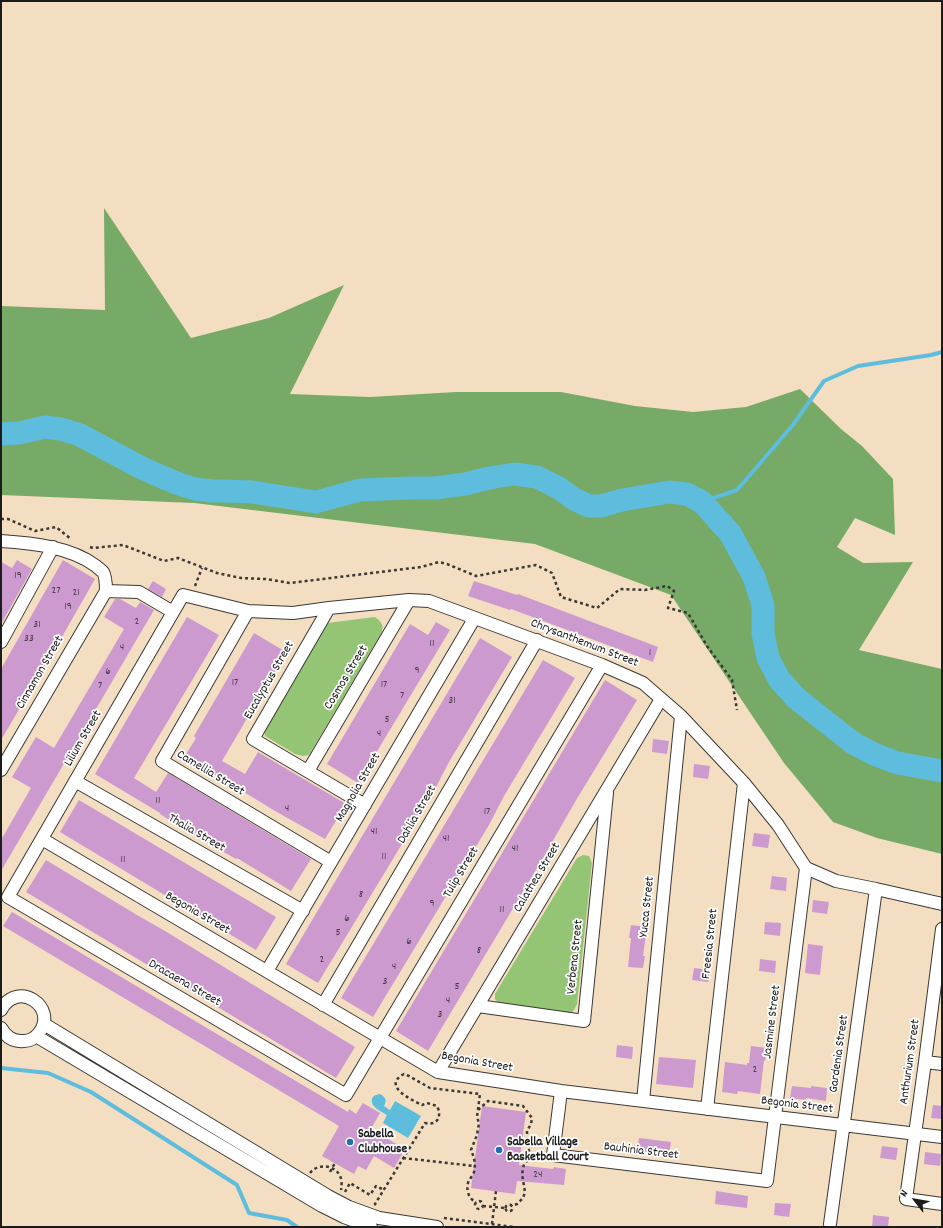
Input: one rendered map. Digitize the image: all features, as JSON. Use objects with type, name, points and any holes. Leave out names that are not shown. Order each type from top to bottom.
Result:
[{"type":"street","points":[[1,541],[53,547],[87,560],[103,573],[106,581],[106,590],[139,592],[173,612]]},
{"type":"street","points":[[1,642],[53,547]]},
{"type":"street","name":"Cinnamon Street","points":[[1,769],[106,590]]},
{"type":"street","name":"Chrysanthemum Street","points":[[187,596],[248,611],[293,613],[409,600],[429,601],[474,619],[537,640],[602,665],[643,683],[681,716],[744,783],[778,825],[806,868]]},
{"type":"street","name":"Lilium Street","points":[[8,897],[173,612],[187,596]]},
{"type":"street","name":"Cosmos Street","points":[[308,771],[409,600]]},
{"type":"street","name":"Eucalyptus Street","points":[[329,608],[253,739],[365,805]]},
{"type":"street","name":"Camellia Street","points":[[248,611],[162,761],[331,862]]},
{"type":"street","name":"Magnolia Street","points":[[267,971],[474,619]]},
{"type":"street","name":"Dahlia Street","points":[[323,1005],[537,640]]},
{"type":"street","name":"Tulip Street","points":[[346,1095],[602,665]]},
{"type":"street","name":"Calathea Street","points":[[438,1072],[661,699]]},
{"type":"street","name":"Yucca Street","points":[[643,1101],[681,716]]},
{"type":"street","name":"Thalia Street","points":[[76,781],[303,911]]},
{"type":"street","name":"Freesia Street","points":[[707,1109],[744,783]]},
{"type":"street","name":"Verbena Street","points":[[478,1006],[584,1022],[608,789]]},
{"type":"street","name":"Begonia Street","points":[[42,839],[438,1072],[561,1091],[942,1137]]},
{"type":"street","points":[[806,868],[836,881],[942,904]]},
{"type":"street","name":"Jasmine Street","points":[[767,1180],[806,868]]},
{"type":"street","name":"Gardenia Street","points":[[830,1226],[876,889]]},
{"type":"street","name":"Dracaena Street","points":[[8,897],[346,1095]]},
{"type":"street","name":"Anthurium Street","points":[[942,929],[906,1199],[942,1204]]},
{"type":"street","points":[[1,1028],[4,1034],[14,1040],[26,1041],[36,1036],[44,1024],[43,1012],[36,1001],[31,998],[18,996],[7,1001],[2,1007]]},
{"type":"street","points":[[44,1024],[348,1207],[379,1218],[437,1227]]},
{"type":"street","points":[[36,1036],[322,1206],[344,1217],[371,1227]]},
{"type":"street","points":[[925,1062],[942,1064]]},
{"type":"street","name":"Bauhinia Street","points":[[561,1091],[553,1155],[767,1180]]},
{"type":"path","points":[[1,519],[8,519],[35,531],[56,527],[72,540]]},
{"type":"path","points":[[88,547],[93,548],[123,545],[164,561],[178,558],[217,573],[241,578],[290,583],[421,567],[439,562],[476,576],[536,565],[552,573],[561,597],[597,608],[620,589],[645,590],[667,586],[674,591],[668,608],[688,613],[707,646],[732,680],[737,710]]},
{"type":"path","points":[[187,596],[202,568]]},
{"type":"path","points":[[384,1190],[425,1123],[431,1124],[436,1122],[439,1118],[440,1111],[437,1106],[427,1103],[422,1105],[398,1091],[396,1080],[404,1074],[430,1088],[480,1094],[477,1117],[479,1123],[477,1135],[471,1150],[474,1159],[474,1173],[468,1183],[468,1192],[471,1199],[476,1202],[482,1202],[483,1206]]},
{"type":"path","points":[[478,1110],[488,1101],[523,1106],[532,1118],[531,1124],[527,1131],[527,1144],[530,1154],[529,1159],[524,1164],[522,1174],[524,1192],[523,1198],[518,1204],[512,1206],[508,1205],[505,1208]]},
{"type":"path","points":[[403,1158],[474,1166]]},
{"type":"path","points":[[330,1172],[335,1163]]},
{"type":"path","points":[[492,1224],[496,1191]]},
{"type":"path","points":[[476,1202],[475,1204],[479,1209],[483,1206],[505,1208],[510,1212],[512,1206]]},
{"type":"green space","points":[[104,208],[191,338],[269,318],[344,285],[290,394],[370,397],[456,392],[561,392],[635,406],[693,412],[746,407],[800,389],[841,429],[862,446],[893,479],[895,535],[855,518],[837,547],[863,563],[913,562],[859,650],[942,669],[942,854],[877,838],[833,822],[784,763],[671,595],[535,544],[194,503],[1,495],[1,306],[105,310]]},
{"type":"green space","points":[[375,617],[382,623],[382,632],[309,755],[303,756],[295,754],[265,736],[264,731],[327,623]]},
{"type":"green space","points":[[583,855],[589,856],[592,863],[577,1004],[574,1010],[571,1013],[498,1003],[495,999],[495,994],[577,858]]},
{"type":"water","points":[[380,1094],[384,1096],[385,1099],[384,1106],[390,1110],[395,1101],[421,1116],[408,1138],[383,1123],[387,1115],[377,1109],[372,1102],[375,1095]]},
{"type":"building","points":[[17,560],[32,569],[1,624],[1,562],[12,568]]},
{"type":"building","points":[[63,560],[95,579],[1,740],[1,669]]},
{"type":"building","points":[[153,581],[166,589],[162,597],[148,589]]},
{"type":"building","points":[[474,581],[517,595],[518,594],[658,647],[653,662],[511,609],[510,610],[468,596]]},
{"type":"building","points":[[115,599],[120,599],[136,608],[140,602],[154,610],[1,871],[1,840],[31,788],[12,777],[36,737],[54,748],[124,629],[104,617]]},
{"type":"building","points":[[187,617],[219,635],[134,778],[156,792],[168,773],[311,859],[291,891],[237,858],[236,859],[182,828],[95,774]]},
{"type":"building","points":[[436,622],[450,630],[358,783],[327,764],[410,624],[428,635]]},
{"type":"building","points":[[254,633],[286,652],[222,761],[245,774],[258,752],[346,804],[325,839],[275,811],[185,756],[196,738],[194,736]]},
{"type":"building","points":[[480,638],[512,657],[449,762],[434,791],[318,983],[286,964]]},
{"type":"building","points":[[543,660],[575,678],[504,796],[489,825],[373,1017],[341,998]]},
{"type":"building","points":[[605,680],[637,700],[428,1051],[396,1031]]},
{"type":"building","points":[[653,739],[669,741],[667,754],[652,752]]},
{"type":"building","points":[[694,764],[710,766],[708,779],[693,777]]},
{"type":"building","points":[[79,800],[276,917],[256,950],[60,832]]},
{"type":"building","points":[[754,833],[770,835],[768,848],[752,846]]},
{"type":"building","points":[[46,860],[355,1047],[336,1078],[26,892]]},
{"type":"building","points":[[772,876],[787,878],[786,891],[770,889]]},
{"type":"building","points":[[813,900],[829,902],[827,914],[812,912]]},
{"type":"building","points":[[12,912],[348,1112],[349,1109],[356,1114],[363,1103],[380,1113],[371,1129],[405,1149],[394,1168],[374,1156],[366,1170],[358,1166],[354,1174],[322,1156],[339,1126],[3,926]]},
{"type":"building","points":[[765,922],[781,923],[780,936],[764,934]]},
{"type":"building","points":[[631,925],[647,927],[643,968],[628,967]]},
{"type":"building","points":[[808,944],[823,946],[820,975],[805,973]]},
{"type":"building","points":[[760,959],[776,961],[775,973],[759,971]]},
{"type":"building","points":[[694,968],[710,970],[708,982],[692,980]]},
{"type":"building","points":[[617,1045],[633,1047],[632,1059],[616,1057]]},
{"type":"building","points":[[751,1046],[767,1048],[760,1094],[738,1091],[737,1094],[722,1092],[725,1062],[747,1065],[747,1063],[749,1063]]},
{"type":"building","points":[[659,1057],[696,1060],[693,1088],[656,1084]]},
{"type":"building","points":[[792,1086],[827,1088],[826,1101],[806,1098],[806,1100],[790,1098]]},
{"type":"building","points":[[933,1105],[942,1106],[942,1119],[931,1118]]},
{"type":"building","name":"Sabella Village Basketball Court","points":[[482,1106],[526,1112],[519,1165],[566,1169],[564,1185],[517,1181],[515,1194],[471,1188]]},
{"type":"building","points":[[639,1138],[671,1142],[669,1155],[637,1151]]},
{"type":"building","points":[[882,1146],[898,1148],[896,1160],[880,1158]]},
{"type":"building","points":[[925,1152],[941,1154],[940,1166],[924,1164]]},
{"type":"building","points":[[716,1191],[748,1196],[747,1208],[715,1204]]},
{"type":"building","points":[[775,1203],[791,1204],[789,1217],[774,1215]]},
{"type":"building","points":[[873,1215],[889,1217],[888,1227],[872,1227]]},
{"type":"waterway","points":[[702,502],[737,490],[792,426],[824,381],[858,366],[942,352]]},
{"type":"waterway","points":[[1,434],[19,433],[45,427],[61,429],[80,435],[162,477],[195,489],[252,492],[316,502],[360,490],[435,488],[465,484],[514,474],[537,477],[589,506],[601,506],[622,500],[669,492],[687,494],[702,502],[730,533],[754,577],[763,605],[763,633],[768,658],[779,679],[796,698],[853,743],[876,755],[898,763],[942,771]]},
{"type":"waterway","points":[[1,1068],[48,1073],[91,1092],[237,1185],[249,1213],[287,1220],[297,1227]]},
{"type":"place","name":"Sabella Clubhouse","points":[[350,1142]]},
{"type":"place","name":"Sabella Village Basketball Court","points":[[499,1150]]}]
